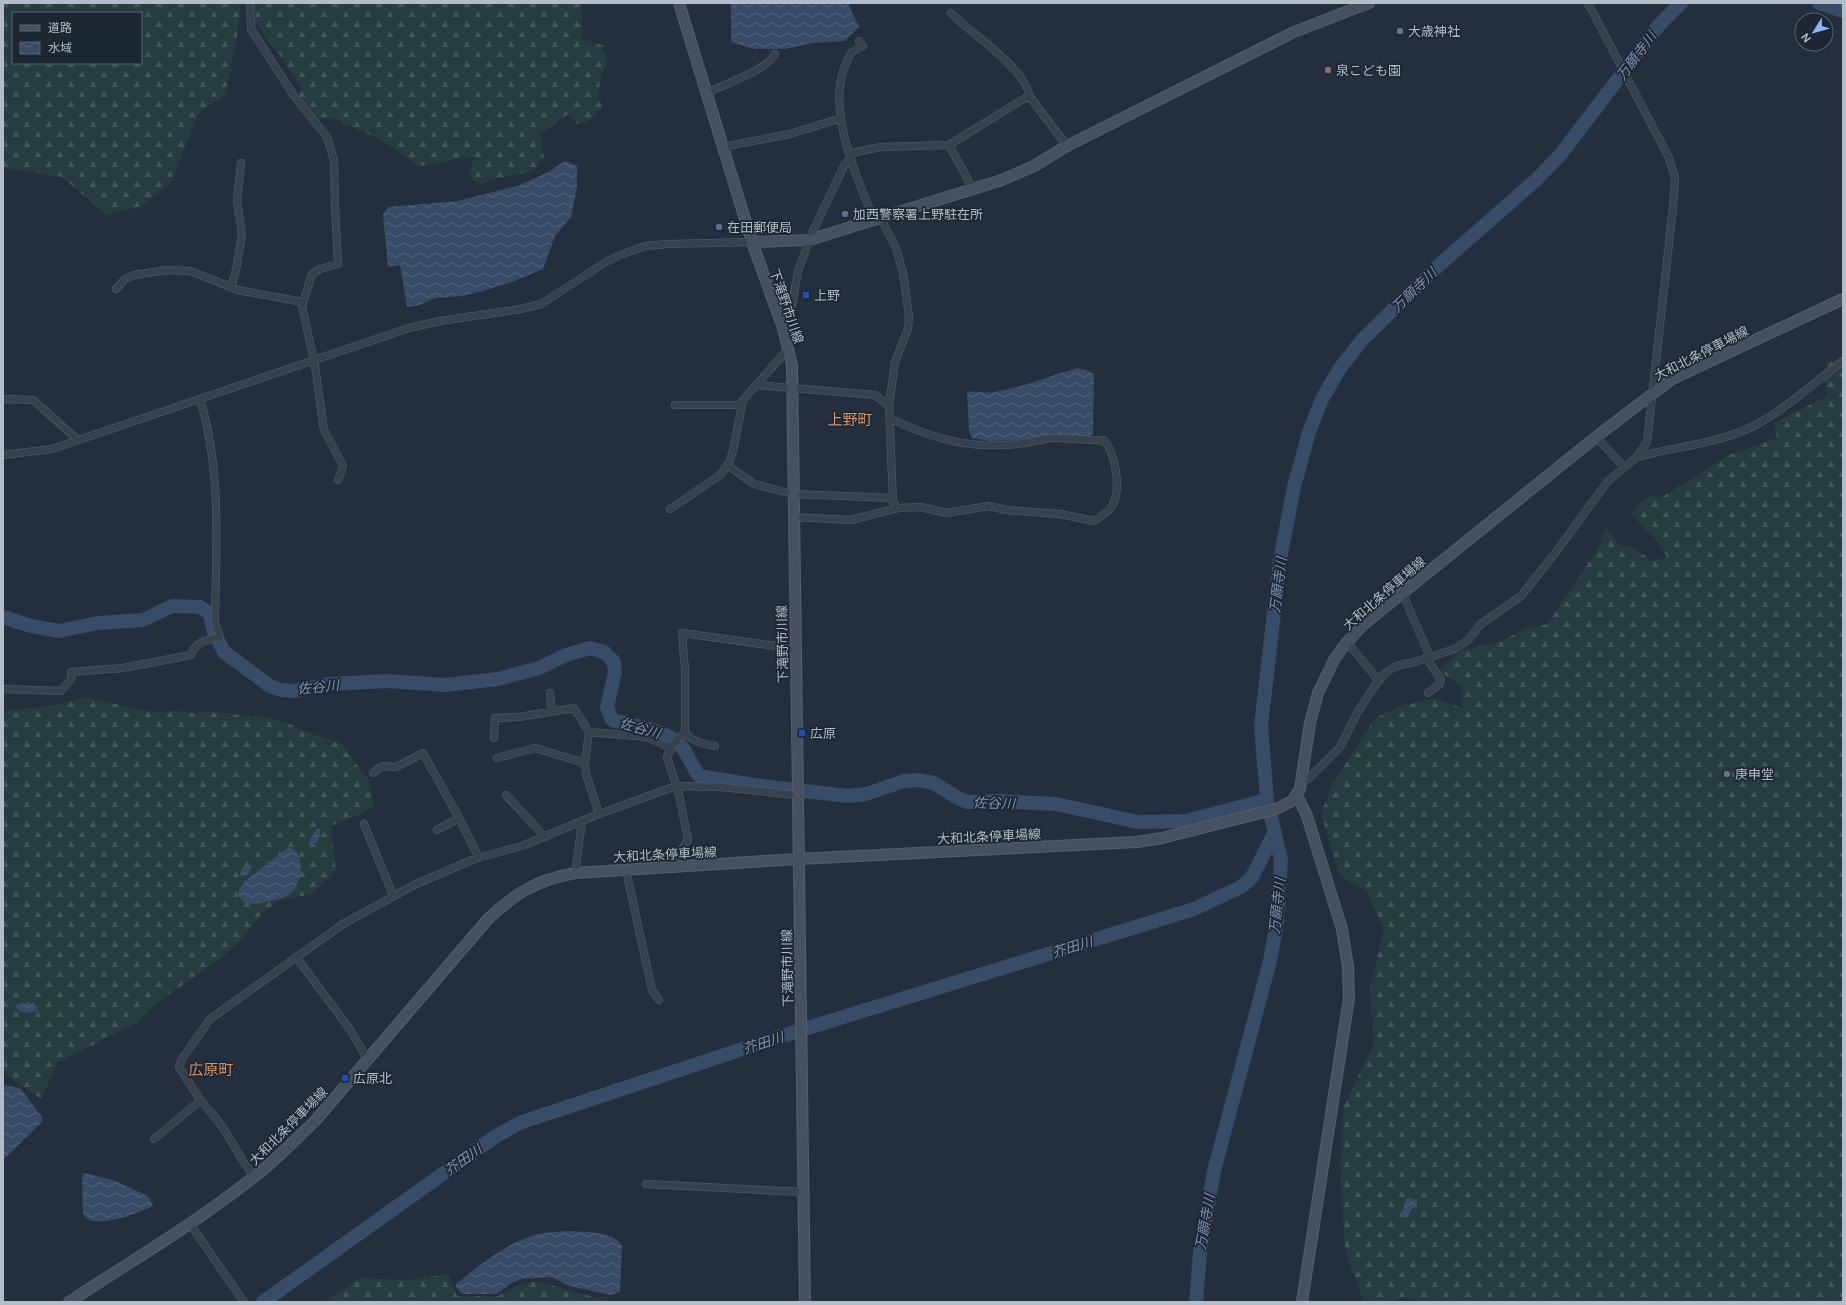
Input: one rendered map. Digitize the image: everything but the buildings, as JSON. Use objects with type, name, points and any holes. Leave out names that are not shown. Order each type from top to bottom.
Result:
[{"type":"main road","name":"下滝野市川線","points":[[679,3],[752,242],[783,328],[792,365],[805,1302]]},
{"type":"main road","points":[[752,242],[810,240],[1002,180],[1034,166],[1067,146],[1294,32],[1369,3]]},
{"type":"main road","name":"大和北条停車場線","points":[[70,1302],[190,1224],[255,1177],[315,1121],[488,919],[509,900],[532,885],[558,876],[576,873],[798,859],[1137,842],[1162,838],[1276,808],[1292,801],[1297,795],[1302,781],[1310,723],[1318,693],[1335,658],[1347,642],[1364,624],[1596,437],[1672,379],[1843,299]]},
{"type":"main road","points":[[1297,795],[1307,816],[1342,929],[1348,967],[1349,998],[1302,1302]]},
{"type":"street","points":[[250,3],[251,29],[294,96],[327,137],[334,160],[338,264],[320,269],[312,274],[302,306],[315,366],[324,430],[343,466],[338,480]]},
{"type":"street","points":[[1302,781],[1308,779],[1340,747],[1357,713],[1385,673],[1396,666],[1455,649],[1468,640],[1481,624],[1521,596],[1556,552],[1608,481],[1639,454],[1647,442],[1675,178],[1669,158],[1588,3]]},
{"type":"street","points":[[951,13],[1001,55],[1028,89],[1030,95],[1067,146]]},
{"type":"street","points":[[859,41],[863,46],[851,53],[843,71],[840,88],[841,118],[855,172],[877,218],[896,248],[903,273],[909,316],[908,329],[896,362],[889,406],[893,502],[898,508]]},
{"type":"street","points":[[706,94],[756,69],[772,59],[775,54]]},
{"type":"street","points":[[783,328],[788,327],[798,271],[810,240],[845,164],[851,156],[881,147],[949,145],[1030,95]]},
{"type":"street","points":[[722,147],[790,134],[841,118]]},
{"type":"street","points":[[949,145],[972,189]]},
{"type":"street","points":[[231,287],[236,270],[242,234],[237,201],[241,163]]},
{"type":"street","points":[[3,455],[52,449],[409,328],[440,321],[521,309],[541,304],[606,262],[645,246],[752,242]]},
{"type":"street","points":[[116,289],[125,279],[134,275],[167,270],[190,271],[231,287],[259,295],[303,302]]},
{"type":"street","points":[[670,509],[720,475],[727,466],[737,433],[743,400],[757,386],[789,348]]},
{"type":"street","points":[[1639,454],[1641,456],[1678,449],[1745,430],[1775,413],[1843,361]]},
{"type":"street","points":[[757,386],[875,395],[889,406]]},
{"type":"street","points":[[3,399],[34,400],[78,440]]},
{"type":"street","points":[[3,689],[61,691],[66,687],[71,679],[71,672],[123,668],[191,655],[194,648],[200,642],[220,637],[214,622],[216,511],[214,473],[205,418],[200,399]]},
{"type":"street","points":[[675,405],[742,405]]},
{"type":"street","points":[[793,517],[851,520],[898,508],[921,507],[946,513],[989,506],[1006,510],[1060,514],[1094,521],[1111,509],[1116,496],[1116,472],[1110,447],[1104,440],[1084,441],[1054,438],[1018,444],[977,446],[950,442],[894,420],[890,420]]},
{"type":"street","points":[[1596,437],[1624,467]]},
{"type":"street","points":[[727,466],[754,484],[793,494],[893,498]]},
{"type":"street","points":[[1402,592],[1428,658],[1441,680],[1440,684],[1428,693]]},
{"type":"street","points":[[715,746],[690,738],[685,732],[685,670],[682,633],[776,646],[796,651]]},
{"type":"street","points":[[1347,642],[1379,681]]},
{"type":"street","points":[[550,693],[552,711]]},
{"type":"street","points":[[494,738],[495,718],[519,718],[574,708],[589,732],[585,763],[586,774],[599,814]]},
{"type":"street","points":[[589,732],[647,737],[670,748]]},
{"type":"street","points":[[669,867],[688,840],[676,786],[667,757],[670,748],[685,732]]},
{"type":"street","points":[[497,758],[535,748],[585,763]]},
{"type":"street","points":[[373,773],[382,766],[396,767],[423,753],[479,858]]},
{"type":"street","points":[[255,1177],[246,1166],[222,1126],[201,1100],[179,1067],[182,1059],[210,1019],[296,957],[343,924],[393,895],[416,884],[479,858],[522,846],[599,814],[676,786],[797,790]]},
{"type":"street","points":[[506,795],[545,837]]},
{"type":"street","points":[[437,830],[459,818]]},
{"type":"street","points":[[576,873],[582,822]]},
{"type":"street","points":[[364,824],[393,895]]},
{"type":"street","points":[[626,870],[652,990],[659,1000]]},
{"type":"street","points":[[296,957],[349,1028],[368,1060]]},
{"type":"street","points":[[154,1140],[201,1100]]},
{"type":"street","points":[[646,1184],[803,1192]]},
{"type":"street","points":[[190,1224],[244,1302]]},
{"type":"green space","points":[[3,3],[241,3],[237,37],[225,96],[199,112],[171,183],[142,206],[107,215],[62,177],[3,168]]},
{"type":"green space","points":[[253,3],[582,3],[582,39],[606,46],[602,49],[607,55],[606,67],[600,76],[599,100],[603,106],[589,121],[577,124],[568,114],[540,134],[544,158],[532,172],[507,176],[477,185],[469,175],[474,157],[459,158],[438,164],[418,166],[400,152],[382,141],[342,124],[341,120],[325,118],[318,121],[298,98],[301,88],[279,54],[267,40],[258,25],[253,22]]},
{"type":"green space","points":[[1843,359],[1843,1302],[1424,1302],[1402,1297],[1396,1302],[1364,1302],[1345,1251],[1340,1165],[1344,1106],[1374,1043],[1370,988],[1384,929],[1366,891],[1339,875],[1321,813],[1332,785],[1375,718],[1402,706],[1435,698],[1462,708],[1461,685],[1438,671],[1462,650],[1499,642],[1527,628],[1547,624],[1599,547],[1606,528],[1619,545],[1632,547],[1653,561],[1667,557],[1654,537],[1647,532],[1631,513],[1644,499],[1652,495],[1659,499],[1729,455],[1777,438],[1774,423],[1827,396],[1824,373],[1827,363]]},
{"type":"green space","points":[[84,697],[152,712],[214,712],[269,718],[293,725],[293,727],[342,744],[369,781],[374,806],[360,814],[331,826],[336,871],[312,894],[281,900],[262,913],[242,939],[219,960],[158,1002],[135,1024],[57,1063],[41,1099],[8,1076],[3,1069],[3,711],[53,706]]},
{"type":"green space","points":[[448,1274],[457,1296],[498,1296],[518,1285],[536,1281],[612,1302],[324,1302],[360,1278],[408,1280]]},
{"type":"water","points":[[731,3],[848,3],[859,27],[845,41],[812,43],[785,49],[755,49],[731,42]]},
{"type":"water","points":[[565,161],[577,166],[577,187],[571,217],[555,236],[543,269],[512,282],[483,291],[462,296],[435,298],[420,305],[407,307],[400,265],[388,267],[383,214],[388,207],[458,201],[517,186],[547,173]]},
{"type":"water","points":[[1077,368],[1094,374],[1093,434],[1090,437],[1055,434],[1020,440],[990,441],[972,438],[969,430],[967,392],[990,392],[1004,390],[1025,385]]},
{"type":"water","points":[[319,828],[321,830],[317,841],[314,846],[309,848],[312,836]]},
{"type":"water","points":[[289,847],[297,852],[301,864],[299,880],[291,893],[270,901],[256,904],[246,904],[239,896],[238,892],[245,881]]},
{"type":"water","points":[[252,866],[248,874],[243,877],[240,875],[243,867]]},
{"type":"water","points":[[34,1003],[39,1011],[26,1013],[18,1010],[16,1006],[18,1004]]},
{"type":"water","points":[[3,1085],[20,1088],[42,1117],[42,1122],[3,1160]]},
{"type":"water","points":[[84,1173],[113,1180],[148,1196],[153,1206],[116,1219],[95,1221],[87,1219],[83,1213],[82,1178]]},
{"type":"water","points":[[1409,1198],[1417,1200],[1417,1206],[1412,1209],[1406,1219],[1402,1212],[1406,1200]]},
{"type":"water","points":[[549,1232],[589,1232],[605,1235],[612,1237],[622,1245],[620,1292],[610,1295],[570,1286],[551,1277],[522,1279],[512,1283],[496,1294],[462,1294],[455,1285],[491,1257],[521,1240]]},
{"type":"waterway","name":"万願寺川","points":[[1196,1302],[1200,1253],[1214,1171],[1270,961],[1277,922],[1281,860],[1267,800],[1261,726],[1280,560],[1294,487],[1309,432],[1322,399],[1340,368],[1363,339],[1438,266],[1536,180],[1561,154],[1659,25],[1681,3]]},
{"type":"waterway","name":"万願寺川","points":[[1819,3],[1843,11]]},
{"type":"waterway","name":"佐谷川","points":[[3,617],[31,626],[59,631],[98,623],[143,620],[172,606],[200,607],[210,614],[214,633],[224,652],[270,686],[281,690],[295,691],[329,684],[388,681],[445,685],[498,679],[539,668],[566,655],[590,648],[604,652],[614,662],[615,672],[607,707],[612,720],[649,729],[675,740],[681,746],[699,776],[754,785],[848,796],[866,794],[904,781],[917,780],[934,783],[967,802],[998,801],[1056,804],[1138,822],[1186,821],[1267,800]]},
{"type":"waterway","name":"芥田川","points":[[263,1302],[496,1136],[522,1122],[788,1034],[1194,909],[1241,887],[1252,877],[1275,832]]},
{"type":"place","name":"大歳神社","points":[[1400,31]]},
{"type":"place","name":"泉こども園","points":[[1328,70]]},
{"type":"place","name":"加西警察署上野駐在所","points":[[845,214]]},
{"type":"place","name":"在田郵便局","points":[[719,227]]},
{"type":"place","name":"上野","points":[[806,295]]},
{"type":"place","name":"広原","points":[[802,733]]},
{"type":"place","name":"庚申堂","points":[[1727,774]]},
{"type":"place","name":"広原北","points":[[345,1078]]},
{"type":"district","name":"上野町","points":[[850,420]]},
{"type":"district","name":"広原町","points":[[211,1070]]}]
